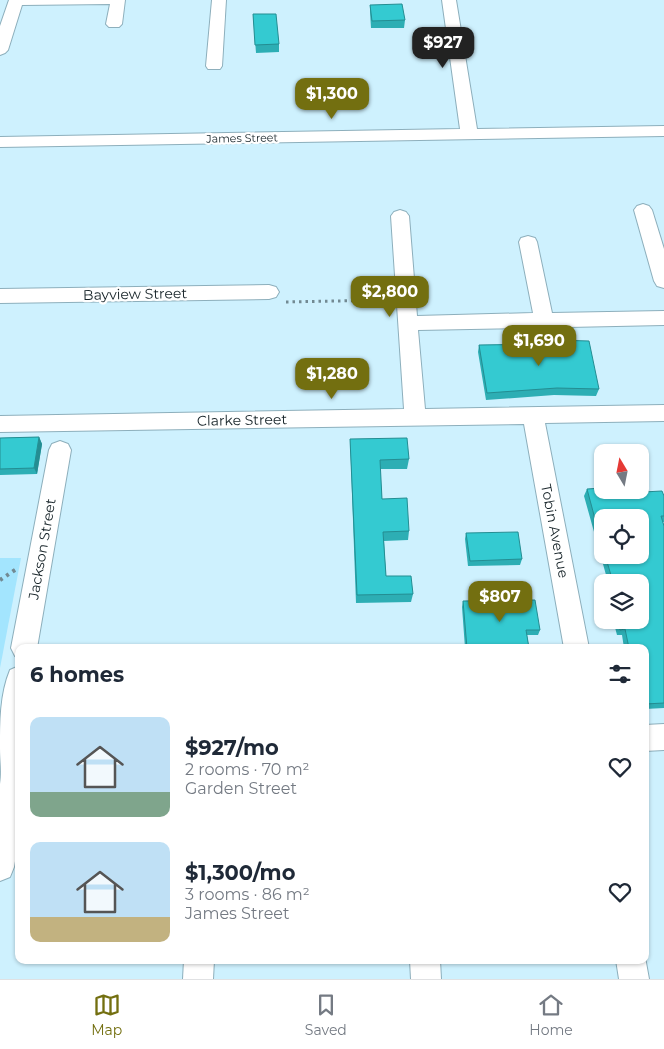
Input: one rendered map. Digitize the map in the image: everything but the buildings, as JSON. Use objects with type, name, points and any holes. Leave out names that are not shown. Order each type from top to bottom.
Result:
[{"type":"street","points":[[0,50],[16,1],[118,0],[114,24]]},
{"type":"street","points":[[214,66],[219,0]]},
{"type":"street","points":[[449,0],[468,134]]},
{"type":"street","name":"James Street","points":[[0,142],[664,130]]},
{"type":"street","points":[[643,210],[664,281]]},
{"type":"street","points":[[400,216],[415,417]]},
{"type":"street","points":[[528,242],[544,320]]},
{"type":"street","name":"Bayview Street","points":[[0,296],[276,297]]},
{"type":"street","points":[[408,323],[664,318]]},
{"type":"street","name":"Clarke Street","points":[[0,424],[664,413]]},
{"type":"street","name":"Tobin Avenue","points":[[533,415],[576,644]]},
{"type":"street","name":"Jackson Street","points":[[25,644],[60,450]]},
{"type":"street","points":[[15,700],[10,727],[11,751],[15,765]]},
{"type":"street","points":[[649,738],[664,737]]},
{"type":"street","points":[[0,867],[15,775]]},
{"type":"street","points":[[198,979],[199,964]]},
{"type":"street","points":[[425,964],[426,979]]},
{"type":"street","points":[[632,964],[634,979]]},
{"type":"path","points":[[276,297],[387,300]]},
{"type":"shaded area","points":[[0,558],[21,558],[0,668]]}]
